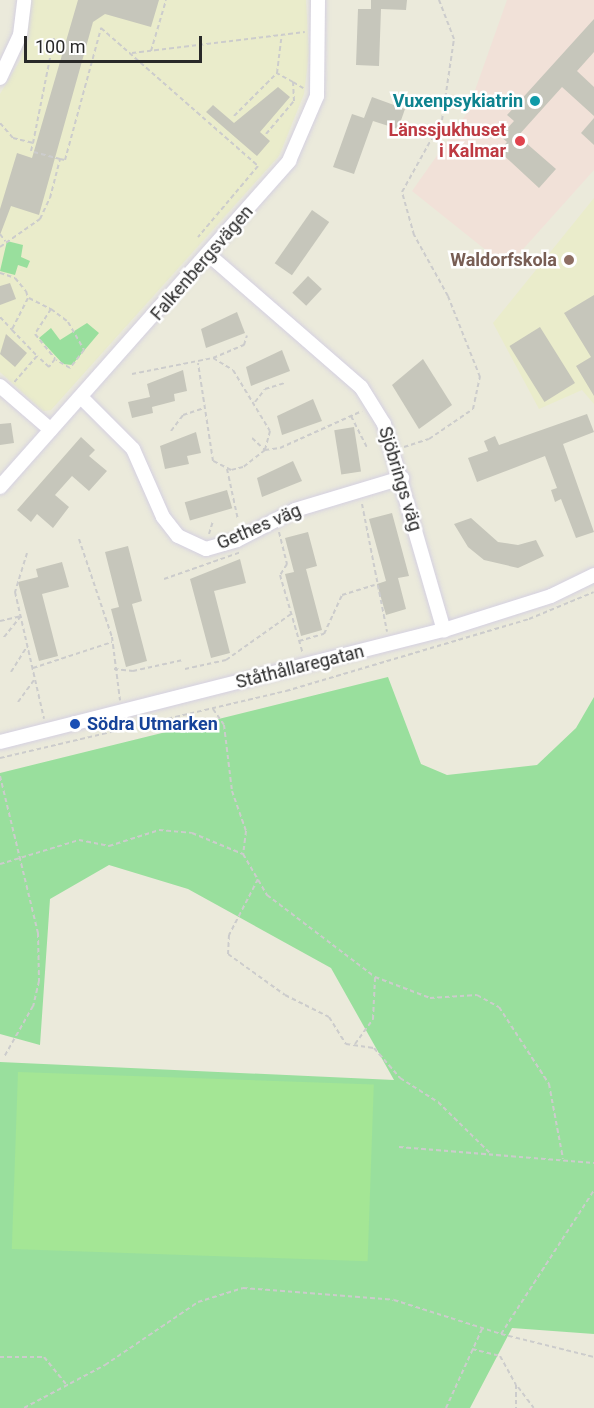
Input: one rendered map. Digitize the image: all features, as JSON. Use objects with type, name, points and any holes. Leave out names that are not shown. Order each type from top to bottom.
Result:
[{"type":"street","points":[[0,78],[20,35],[24,0]]},
{"type":"street","name":"Falkenbergsvägen","points":[[0,487],[209,255],[289,161],[302,137],[317,96],[318,0]]},
{"type":"street","name":"Sjöbrings väg","points":[[209,255],[361,387],[373,406],[393,450],[402,478],[444,630]]},
{"type":"street","points":[[3,389],[51,429]]},
{"type":"street","name":"Gethes väg","points":[[82,398],[133,449],[163,518],[178,536],[206,549],[237,540],[295,510],[402,478]]},
{"type":"street","name":"Ståthållaregatan","points":[[0,742],[444,630],[551,596],[594,575]]},
{"type":"path","points":[[151,51],[166,0]]},
{"type":"path","points":[[393,450],[429,439],[473,409],[480,377],[448,296],[414,235],[402,192],[442,120],[454,39],[439,0]]},
{"type":"path","points":[[54,38],[31,151],[65,160],[101,28],[258,166],[198,237]]},
{"type":"path","points":[[132,53],[319,31]]},
{"type":"path","points":[[234,116],[277,73],[282,35]]},
{"type":"path","points":[[266,134],[294,101],[293,82],[277,73]]},
{"type":"path","points":[[0,123],[13,138],[33,143]]},
{"type":"path","points":[[0,247],[5,241],[45,214],[60,159]]},
{"type":"path","points":[[0,234],[5,241]]},
{"type":"path","points":[[0,273],[23,284],[28,298],[51,309],[73,328],[84,350],[70,368],[55,359],[35,334],[51,309]]},
{"type":"path","points":[[12,330],[28,298]]},
{"type":"path","points":[[0,317],[49,367],[55,359]]},
{"type":"path","points":[[132,374],[198,363],[213,358],[244,345],[247,335]]},
{"type":"path","points":[[3,389],[38,356]]},
{"type":"path","points":[[213,358],[233,370],[255,402],[270,431],[265,450]]},
{"type":"path","points":[[198,363],[202,409],[213,461],[227,469],[243,467],[265,450],[280,448],[373,406]]},
{"type":"path","points":[[255,402],[265,390],[285,383]]},
{"type":"path","points":[[171,431],[183,416],[202,409]]},
{"type":"path","points":[[351,416],[368,447]]},
{"type":"path","points":[[252,438],[265,450]]},
{"type":"path","points":[[227,469],[238,520]]},
{"type":"path","points":[[359,490],[377,570],[374,585],[391,644]]},
{"type":"path","points":[[276,519],[287,564],[280,575],[306,666]]},
{"type":"path","points":[[79,539],[112,642],[114,669],[123,711]]},
{"type":"path","points":[[164,579],[242,555],[237,540]]},
{"type":"path","points":[[27,553],[16,574],[21,616],[47,730]]},
{"type":"path","points":[[299,641],[324,633],[342,595],[374,585]]},
{"type":"path","points":[[0,758],[213,708],[408,656],[594,592]]},
{"type":"path","points":[[185,669],[226,660],[291,614]]},
{"type":"path","points":[[0,621],[21,616]]},
{"type":"path","points":[[3,638],[21,616]]},
{"type":"path","points":[[33,668],[112,642]]},
{"type":"path","points":[[10,672],[27,646]]},
{"type":"path","points":[[114,669],[133,671],[183,660]]},
{"type":"path","points":[[18,702],[35,680]]},
{"type":"path","points":[[213,708],[224,725],[232,791],[246,831],[243,854]]},
{"type":"path","points":[[0,776],[38,933],[39,981],[33,1006],[4,1057]]},
{"type":"path","points":[[0,864],[79,840],[109,846],[131,843],[159,830],[192,833],[243,854],[267,895],[375,977],[430,998],[477,995],[499,1007],[549,1084],[563,1159]]},
{"type":"path","points":[[258,879],[243,918],[229,935],[228,954],[285,995],[329,1017],[346,1044],[374,1048],[400,1078],[438,1102],[491,1154]]},
{"type":"path","points":[[355,1044],[373,1019],[375,977]]},
{"type":"path","points":[[399,1147],[594,1163]]},
{"type":"path","points":[[501,1334],[594,1190]]},
{"type":"path","points":[[24,1408],[67,1385],[198,1302],[243,1288],[394,1300],[482,1329],[594,1357]]},
{"type":"path","points":[[446,1408],[482,1329]]},
{"type":"path","points":[[472,1349],[500,1356],[516,1385],[534,1408]]},
{"type":"path","points":[[0,1357],[44,1357],[67,1385]]},
{"type":"path","points":[[516,1385],[516,1408]]},
{"type":"shaded area","points":[[31,0],[306,0],[309,53],[304,94],[279,156],[51,410],[43,411],[0,372],[0,94],[21,59]]},
{"type":"shaded area","name":"Länssjukhuset i Kalmar","points":[[507,0],[594,0],[594,170],[507,267],[412,191],[467,113]]},
{"type":"shaded area","name":"Waldorfskola","points":[[594,198],[594,404],[582,390],[539,409],[493,323]]},
{"type":"green space","points":[[7,241],[23,245],[21,257],[30,261],[27,268],[18,265],[15,275],[0,271]]},
{"type":"green space","points":[[87,323],[99,333],[72,365],[63,364],[39,338],[51,328],[60,340]]},
{"type":"green space","points":[[388,677],[421,764],[447,775],[537,765],[576,728],[594,697],[594,1334],[512,1328],[470,1408],[0,1408],[0,1062],[394,1080],[331,968],[188,889],[109,865],[50,899],[40,1045],[0,1034],[0,773]]},
{"type":"green space","points":[[18,1072],[374,1084],[368,1261],[12,1249]]},
{"type":"building","points":[[78,0],[159,0],[151,27],[105,14],[93,22],[39,215],[11,206],[0,235],[0,209],[17,153],[32,158]]},
{"type":"building","points":[[371,0],[407,0],[406,10],[381,9],[379,66],[356,65],[358,9],[371,9]]},
{"type":"building","name":"Vuxenpsykiatrin","points":[[594,19],[594,52],[577,71],[594,87],[594,116],[562,87],[518,136],[556,169],[539,188],[499,151],[507,142],[500,136],[514,121],[507,115]]},
{"type":"building","points":[[278,87],[290,97],[260,132],[270,141],[257,156],[206,112],[213,105],[234,123]]},
{"type":"building","points":[[372,97],[405,109],[398,129],[373,121],[354,174],[333,167],[352,114],[364,118]]},
{"type":"building","points":[[594,118],[594,145],[581,133]]},
{"type":"building","points":[[312,210],[329,222],[292,275],[275,263]]},
{"type":"building","points":[[308,276],[322,289],[306,306],[292,293]]},
{"type":"building","points":[[10,283],[16,299],[0,305],[0,286]]},
{"type":"building","points":[[594,295],[594,396],[576,366],[591,357],[564,313]]},
{"type":"building","points":[[237,312],[245,333],[206,348],[201,329]]},
{"type":"building","points":[[540,327],[575,383],[544,402],[509,346]]},
{"type":"building","points":[[6,334],[27,353],[15,367],[0,354]]},
{"type":"building","points":[[282,350],[290,371],[251,386],[246,367]]},
{"type":"building","points":[[423,359],[452,405],[419,429],[392,385]]},
{"type":"building","points":[[183,370],[187,391],[174,394],[175,401],[152,407],[153,413],[132,418],[128,402],[150,397],[147,384]]},
{"type":"building","points":[[313,399],[322,421],[282,435],[277,416]]},
{"type":"building","points":[[587,414],[594,432],[563,444],[594,532],[576,538],[561,499],[555,502],[551,490],[557,488],[545,456],[477,482],[468,458],[488,451],[484,441],[495,436],[499,445]]},
{"type":"building","points":[[11,423],[14,443],[0,445],[0,424]]},
{"type":"building","points":[[354,427],[361,471],[341,475],[334,430]]},
{"type":"building","points":[[196,432],[201,453],[187,456],[189,464],[165,469],[160,446]]},
{"type":"building","points":[[81,437],[95,450],[89,456],[107,471],[89,491],[72,476],[55,495],[69,507],[53,528],[37,514],[31,522],[17,510]]},
{"type":"building","points":[[293,461],[302,481],[262,497],[257,478]]},
{"type":"building","points":[[227,490],[232,508],[190,520],[185,502]]},
{"type":"building","points":[[392,513],[409,576],[398,578],[406,609],[386,615],[377,584],[386,581],[369,519]]},
{"type":"building","points":[[471,518],[498,542],[518,545],[536,540],[544,556],[518,568],[484,560],[468,547],[454,524]]},
{"type":"building","points":[[308,532],[317,566],[306,569],[322,630],[301,636],[285,574],[294,572],[285,538]]},
{"type":"building","points":[[128,546],[142,601],[132,604],[147,661],[126,667],[111,609],[119,607],[105,552]]},
{"type":"building","points":[[240,559],[246,583],[214,591],[230,653],[211,658],[190,579]]},
{"type":"building","points":[[62,562],[69,587],[42,594],[58,656],[39,661],[18,582],[38,577],[36,569]]},
{"type":"place","name":"Vuxenpsykiatrin","points":[[535,101]]},
{"type":"place","name":"Länssjukhuset i Kalmar","points":[[520,141]]},
{"type":"place","name":"Waldorfskola","points":[[569,260]]},
{"type":"place","name":"Södra Utmarken","points":[[75,724]]}]
